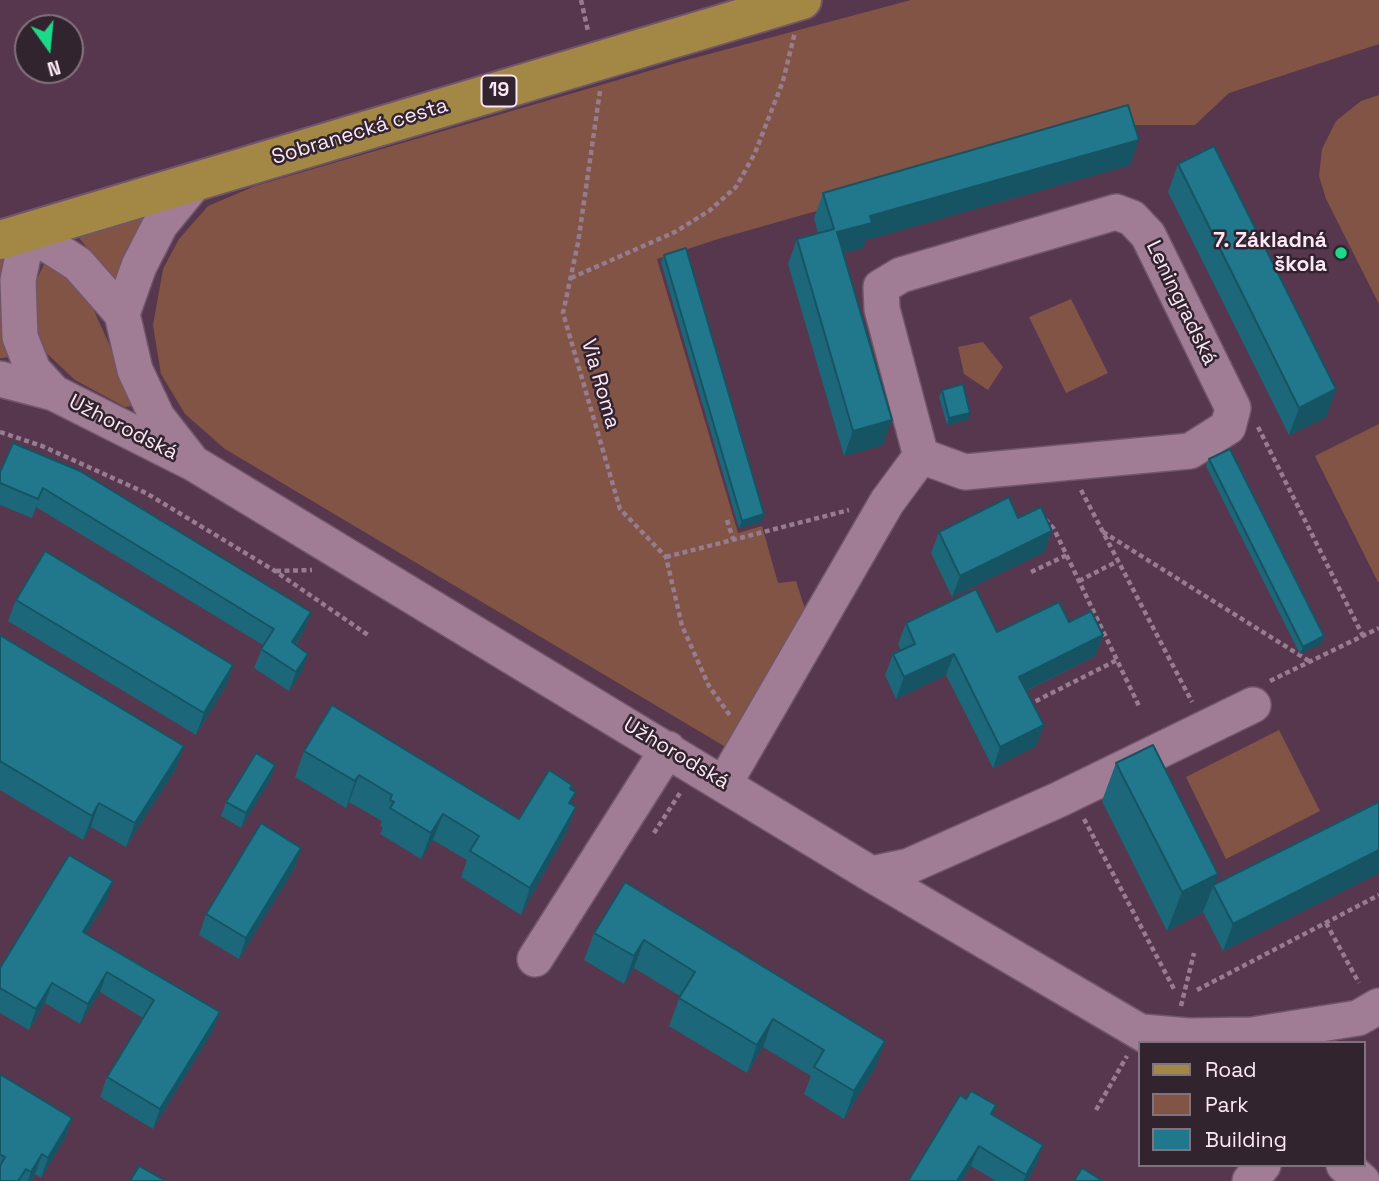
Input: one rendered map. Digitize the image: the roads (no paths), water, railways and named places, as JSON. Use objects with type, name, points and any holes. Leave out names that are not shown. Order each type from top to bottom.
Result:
[{"type":"main road","name":"Sobranecká cesta","points":[[14,236],[800,0]]},
{"type":"street","points":[[122,314],[138,267],[160,225],[196,181]]},
{"type":"street","name":"Leningradská","points":[[1115,212],[1132,218],[1148,235],[1233,408],[1228,427],[1190,451],[965,472],[921,456],[882,309],[881,287],[901,275],[1115,212]]},
{"type":"street","name":"Užhorodská","points":[[54,393],[33,370],[20,337],[14,236],[78,264],[122,314],[135,370],[156,417],[193,463]]},
{"type":"street","name":"Užhorodská","points":[[0,379],[54,393],[193,463],[871,874],[1151,1037]]},
{"type":"street","points":[[724,784],[887,502],[921,456]]},
{"type":"street","points":[[871,874],[909,866],[1071,793],[1253,705]]},
{"type":"street","points":[[536,959],[668,749]]},
{"type":"street","points":[[1151,1037],[1252,1035],[1361,1015]]},
{"type":"street","points":[[1250,1181],[1261,1167]]},
{"type":"street","points":[[1346,1167],[1362,1181]]},
{"type":"place","name":"7. Základná škola","points":[[1341,253]]}]
